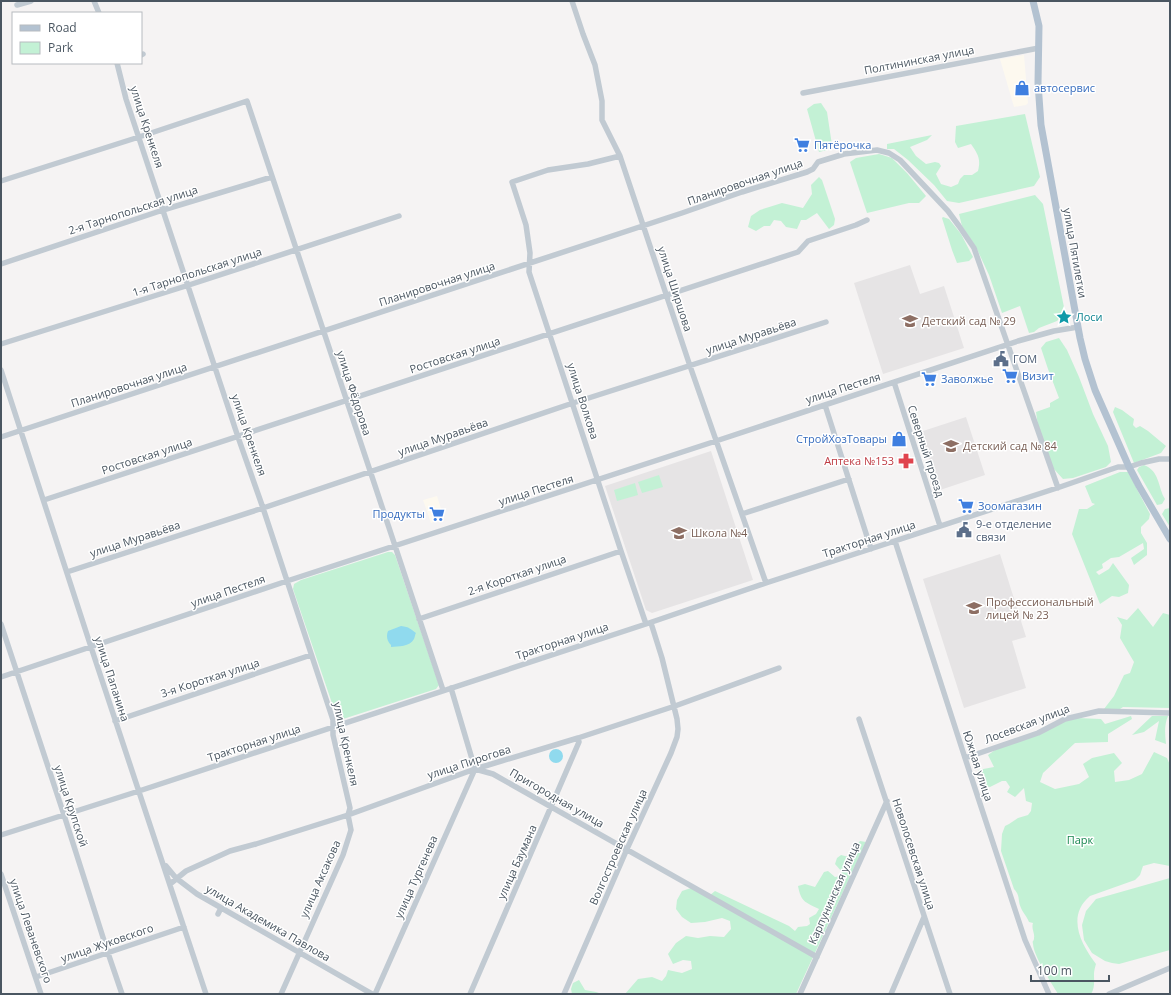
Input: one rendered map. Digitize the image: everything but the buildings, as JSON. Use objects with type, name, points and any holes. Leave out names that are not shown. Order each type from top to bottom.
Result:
[{"type":"main road","name":"улица Пятилетки","points":[[1033,1],[1039,26],[1038,83],[1041,125],[1085,359],[1098,399],[1129,467],[1170,539]]},
{"type":"street","points":[[18,5],[30,1]]},
{"type":"street","points":[[94,1],[99,12]]},
{"type":"street","name":"улица Ширшова","points":[[572,1],[595,65],[602,101],[602,120],[620,156],[666,296],[766,584]]},
{"type":"street","name":"Полтининская улица","points":[[803,93],[1039,48]]},
{"type":"street","name":"улица Кренкеля","points":[[117,64],[126,99],[333,720],[333,736],[350,808],[348,815]]},
{"type":"street","name":"улица Фёдорова","points":[[139,137],[247,101],[443,690]]},
{"type":"street","points":[[1,181],[139,137]]},
{"type":"street","name":"Планировочная улица","points":[[1,438],[682,214],[742,192],[807,172],[813,169],[818,162],[844,154],[877,150],[889,153],[900,160],[948,211],[974,248],[1008,344]]},
{"type":"street","name":"улица Волкова","points":[[620,156],[588,164],[548,170],[512,182],[526,225],[530,253],[529,272],[621,551],[662,658],[675,706]]},
{"type":"street","name":"2-я Тарнопольская улица","points":[[1,264],[163,210],[272,176]]},
{"type":"street","name":"1-я Тарнопольская улица","points":[[1,344],[188,286],[399,216]]},
{"type":"street","name":"Ростовская улица","points":[[44,500],[798,252],[808,241],[867,220]]},
{"type":"street","name":"улица Муравьёва","points":[[67,572],[263,508],[573,403],[826,322]]},
{"type":"street","name":"улица Пестеля","points":[[1,677],[287,581],[1008,344],[1054,331],[1078,327]]},
{"type":"street","points":[[1008,344],[1058,488]]},
{"type":"street","name":"улица Папанина","points":[[1,370],[206,994]]},
{"type":"street","name":"Северный проезд","points":[[894,382],[940,526]]},
{"type":"street","points":[[825,405],[871,549]]},
{"type":"street","name":"Тракторная улица","points":[[1,834],[139,791],[1058,488],[1114,468],[1129,467],[1159,459],[1170,459]]},
{"type":"street","points":[[742,514],[849,479]]},
{"type":"street","name":"Южная улица","points":[[895,541],[1026,940],[1049,994]]},
{"type":"street","name":"2-я Короткая улица","points":[[419,619],[621,551]]},
{"type":"street","name":"улица Крупской","points":[[1,624],[122,994]]},
{"type":"street","name":"3-я Короткая улица","points":[[116,721],[311,655]]},
{"type":"street","name":"улица Пирогова","points":[[170,884],[186,871],[230,851],[348,815],[475,769],[578,738],[675,706],[778,668]]},
{"type":"street","points":[[451,688],[475,769]]},
{"type":"street","name":"Волгостроевская улица","points":[[564,994],[627,849],[671,753],[677,737],[678,729],[675,706]]},
{"type":"street","name":"Лосевская улица","points":[[965,758],[1038,733],[1065,719],[1099,711],[1170,713]]},
{"type":"street","name":"Новолосевская улица","points":[[859,719],[950,994]]},
{"type":"street","name":"улица Баумана","points":[[470,994],[552,807],[579,742],[578,738]]},
{"type":"street","name":"Пригородная улица","points":[[475,769],[493,774],[817,957]]},
{"type":"street","name":"улица Тургенева","points":[[375,994],[475,769]]},
{"type":"street","name":"Карпунинская улица","points":[[800,994],[887,801]]},
{"type":"street","name":"улица Аксакова","points":[[281,994],[343,855],[351,830],[348,815]]},
{"type":"street","name":"улица Академика Павлова","points":[[162,859],[176,878],[197,894],[372,994]]},
{"type":"street","name":"улица Леваневского","points":[[1,874],[41,994]]},
{"type":"street","points":[[218,914],[221,908]]},
{"type":"street","points":[[891,994],[924,917]]},
{"type":"street","name":"улица Жуковского","points":[[36,977],[184,927]]},
{"type":"street","points":[[1109,994],[1170,968]]},
{"type":"shaded area","points":[[1024,55],[1028,103],[1026,105],[1014,107],[1000,59]]},
{"type":"shaded area","name":"Детский сад № 29","points":[[910,265],[920,294],[944,286],[964,348],[883,374],[854,283]]},
{"type":"shaded area","name":"Детский сад № 84","points":[[966,417],[985,475],[940,490],[920,432]]},
{"type":"shaded area","name":"Школа №4","points":[[711,451],[753,580],[652,613],[646,610],[605,486]]},
{"type":"shaded area","points":[[437,496],[444,518],[431,523],[423,500]]},
{"type":"shaded area","name":"Профессиональный лицей № 23","points":[[1000,554],[1026,637],[1012,641],[1026,688],[964,708],[923,579]]},
{"type":"green space","points":[[821,103],[827,112],[832,145],[827,150],[819,152],[807,109],[814,104]]},
{"type":"green space","points":[[1025,114],[1040,177],[1034,186],[959,203],[947,201],[934,185],[908,160],[894,149],[887,149],[887,144],[932,135],[927,140],[910,147],[916,156],[926,164],[935,162],[939,163],[941,166],[936,174],[941,184],[951,187],[958,184],[964,175],[972,175],[978,171],[979,163],[977,154],[971,144],[958,148],[955,142],[956,126]]},
{"type":"green space","points":[[879,154],[892,158],[926,196],[919,203],[909,203],[867,213],[850,162],[856,158]]},
{"type":"green space","points":[[819,177],[822,180],[835,219],[834,225],[829,229],[817,213],[806,220],[801,220],[797,229],[786,227],[781,221],[774,220],[770,226],[764,226],[756,231],[748,227],[751,216],[760,210],[782,203],[803,208],[812,194],[811,185]]},
{"type":"green space","points":[[1035,195],[1043,204],[1065,312],[1057,321],[1029,333],[1020,306],[1002,313],[989,275],[976,247],[962,226],[959,214]]},
{"type":"green space","points":[[942,218],[949,219],[961,234],[973,257],[969,261],[957,263]]},
{"type":"green space","points":[[1059,338],[1067,350],[1093,414],[1108,446],[1111,462],[1106,467],[1073,478],[1063,479],[1053,468],[1038,426],[1036,412],[1050,407],[1050,403],[1059,398],[1041,348],[1046,342]]},
{"type":"green space","points":[[1115,407],[1122,410],[1134,419],[1133,425],[1136,428],[1140,426],[1166,446],[1161,453],[1134,463],[1113,412]]},
{"type":"green space","points":[[1144,465],[1156,475],[1165,499],[1162,504],[1157,505],[1137,470],[1139,467]]},
{"type":"green space","points":[[1120,472],[1128,472],[1150,514],[1149,519],[1141,527],[1141,533],[1147,543],[1147,555],[1134,565],[1131,558],[1144,549],[1143,543],[1119,557],[1111,558],[1102,564],[1103,568],[1096,572],[1099,575],[1109,569],[1113,563],[1129,585],[1128,593],[1119,597],[1112,596],[1100,604],[1072,534],[1079,509],[1087,509],[1095,504],[1092,503],[1085,486]]},
{"type":"green space","points":[[659,475],[663,487],[642,493],[638,482]]},
{"type":"green space","points":[[635,483],[638,495],[617,501],[614,490]]},
{"type":"green space","points":[[1170,508],[1170,527],[1162,514],[1165,509]]},
{"type":"green space","points":[[392,552],[395,555],[439,685],[436,689],[340,720],[337,719],[293,589],[294,584],[301,580]]},
{"type":"green space","points":[[1138,608],[1153,627],[1163,613],[1170,615],[1170,708],[1123,707],[1120,709],[1104,709],[1114,696],[1124,675],[1130,673],[1134,662],[1120,638],[1122,625],[1117,617],[1127,620]]},
{"type":"green space","name":"Парк","points":[[1131,716],[1132,719],[1108,734],[1108,742],[1075,743],[1043,773],[1040,782],[1055,789],[1079,784],[1089,777],[1083,764],[1092,758],[1114,753],[1122,763],[1114,771],[1115,782],[1129,780],[1142,774],[1154,752],[1167,758],[1170,765],[1170,866],[1154,863],[1143,866],[1140,875],[1135,880],[1090,896],[1083,904],[1077,921],[1078,930],[1085,948],[1096,964],[1093,989],[1091,994],[1058,994],[1036,956],[1033,943],[1033,923],[1029,922],[1021,908],[1001,851],[1002,834],[1005,826],[1018,818],[1028,815],[1031,811],[1032,803],[1026,801],[1024,788],[1015,797],[1007,792],[1010,787],[1006,781],[1002,781],[990,787],[983,786],[978,770],[994,767],[988,755],[995,750],[1066,721],[1077,718],[1101,719],[1105,724]]},
{"type":"green space","points":[[1152,716],[1168,716],[1165,726],[1166,744],[1155,740],[1159,721],[1144,732],[1132,735]]},
{"type":"green space","points":[[860,841],[866,842],[796,994],[625,994],[638,979],[652,977],[662,981],[668,970],[682,973],[692,969],[691,961],[683,960],[673,964],[668,954],[676,943],[686,936],[698,938],[710,936],[724,937],[731,929],[730,921],[722,918],[705,922],[691,923],[682,917],[676,909],[677,900],[682,891],[691,888],[709,896],[715,891],[789,926],[795,931],[798,927],[807,926],[810,924],[809,918],[816,914],[819,909],[804,901],[798,886],[805,884],[815,887],[824,872],[828,871],[835,877],[840,876],[842,872],[835,864],[837,858],[841,855],[849,857],[852,856],[857,844]]},
{"type":"green space","points":[[1170,878],[1170,950],[1119,964],[1105,961],[1092,953],[1084,940],[1082,925],[1086,911],[1096,899]]},
{"type":"green space","points":[[579,980],[585,990],[602,994],[572,994],[571,989],[573,983]]},
{"type":"water","points":[[401,626],[416,633],[414,639],[407,645],[391,647],[387,638],[388,631]]},
{"type":"water","points":[[553,749],[559,749],[563,753],[563,759],[559,763],[553,763],[549,759],[549,753]]},
{"type":"place","name":"автосервис","points":[[1022,88]]},
{"type":"place","name":"Пятёрочка","points":[[802,145]]},
{"type":"place","name":"Лоси","points":[[1064,317]]},
{"type":"place","name":"Детский сад № 29","points":[[910,321]]},
{"type":"place","name":"ГОМ","points":[[1001,359]]},
{"type":"place","name":"Визит","points":[[1010,376]]},
{"type":"place","name":"Заволжье","points":[[929,379]]},
{"type":"place","name":"СтройХозТовары","points":[[899,439]]},
{"type":"place","name":"Детский сад № 84","points":[[951,446]]},
{"type":"place","name":"Аптека №153","points":[[906,461]]},
{"type":"place","name":"Зоомагазин","points":[[966,506]]},
{"type":"place","name":"Продукты","points":[[437,514]]},
{"type":"place","name":"9-е отделение связи","points":[[964,530]]},
{"type":"place","name":"Школа №4","points":[[679,533]]},
{"type":"place","name":"Профессиональный лицей № 23","points":[[974,608]]}]
